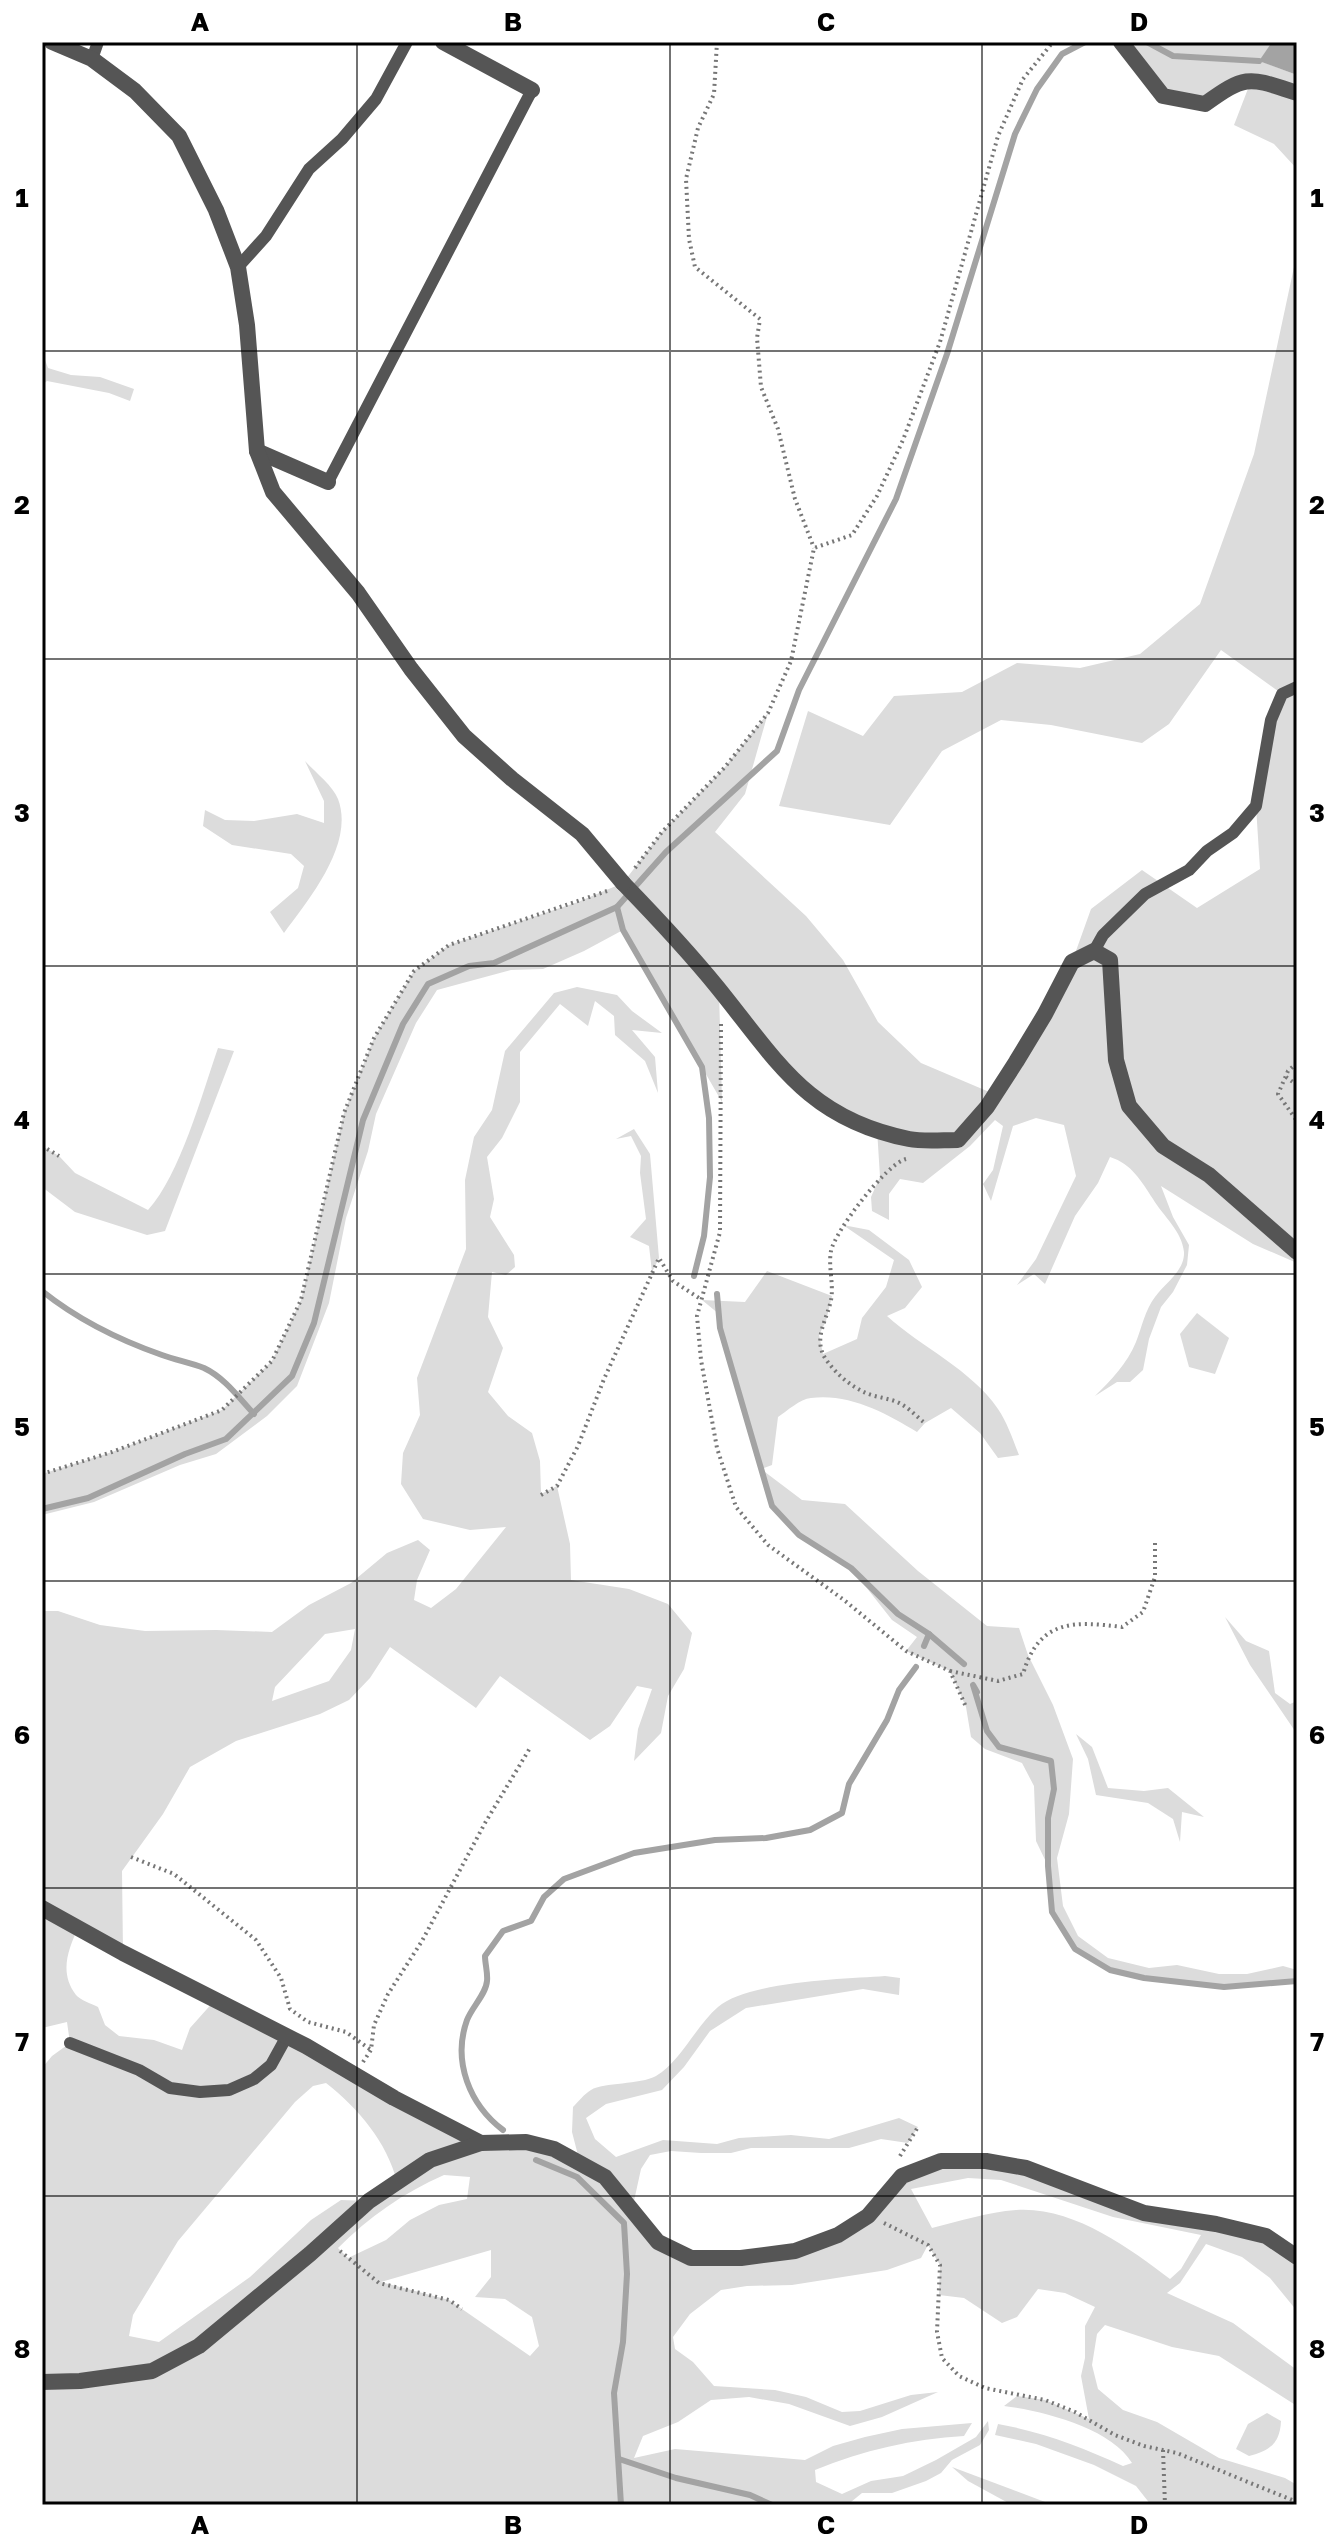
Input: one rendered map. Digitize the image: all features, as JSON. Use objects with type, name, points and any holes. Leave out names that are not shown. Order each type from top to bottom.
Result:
[{"type":"street","points":[[52,42],[92,59],[135,91],[179,136],[216,210],[238,267],[247,325],[257,451],[273,492],[358,593],[411,669],[464,736],[512,779],[582,834],[719,989],[764,1049],[798,1086],[846,1120],[911,1140],[958,1140],[987,1107],[1045,1014],[1072,962],[1094,951],[1110,960],[1116,1060],[1129,1106],[1163,1146],[1209,1175],[1297,1252]]},
{"type":"street","points":[[443,42],[532,90]]},
{"type":"street","points":[[1122,45],[1163,96],[1205,104],[1235,83],[1251,80],[1297,93]]},
{"type":"street","points":[[257,451],[328,482]]},
{"type":"street","points":[[42,1908],[287,2036],[481,2143]]},
{"type":"street","points":[[42,2382],[80,2381],[152,2371],[199,2346],[369,2201],[430,2160],[481,2143],[526,2142],[554,2149],[605,2177],[658,2242],[691,2258],[741,2258],[795,2251],[838,2235],[868,2216],[902,2176],[941,2161],[986,2161],[1026,2168],[1144,2213],[1216,2224],[1266,2236],[1297,2257]]},
{"type":"lane","points":[[92,59],[98,42]]},
{"type":"lane","points":[[238,267],[266,236],[309,169],[342,139],[376,99],[407,42]]},
{"type":"lane","points":[[328,482],[532,90]]},
{"type":"lane","points":[[1094,951],[1103,935],[1145,894],[1189,870],[1207,851],[1233,833],[1256,806],[1271,720],[1282,694],[1297,687]]},
{"type":"lane","points":[[70,2043],[139,2070],[170,2088],[200,2092],[229,2090],[254,2079],[271,2065],[287,2036]]},
{"type":"path","points":[[42,1474],[112,1452],[222,1410],[272,1361],[301,1300],[344,1113],[374,1038],[414,971],[449,945],[624,884],[662,832],[725,767],[768,713],[791,661],[814,548],[795,499],[778,429],[761,387],[757,338],[760,319],[695,267],[689,239],[686,179],[698,128],[714,94],[717,42]]},
{"type":"path","points":[[814,548],[852,535],[877,496],[903,440],[940,342],[998,136],[1023,79],[1053,42]]},
{"type":"path","points":[[719,989],[722,1088],[720,1232],[697,1316],[701,1360],[717,1448],[736,1507],[768,1545],[844,1600],[906,1651],[950,1671],[998,1681],[1023,1674],[1028,1655],[1052,1630],[1081,1622],[1122,1627],[1143,1612],[1155,1577],[1155,1542]]},
{"type":"path","points":[[1297,1063],[1278,1094],[1297,1121]]},
{"type":"path","points":[[1286,1077],[1297,1085]]},
{"type":"path","points":[[925,1423],[901,1404],[866,1393],[838,1375],[823,1355],[819,1335],[832,1296],[831,1250],[843,1225],[880,1177],[899,1161],[928,1154],[935,1140]]},
{"type":"path","points":[[42,1146],[59,1156]]},
{"type":"path","points":[[541,1495],[557,1486],[578,1446],[604,1379],[659,1258],[673,1281],[702,1300]]},
{"type":"path","points":[[950,1671],[966,1707]]},
{"type":"path","points":[[353,2074],[371,2050],[374,2025],[388,1994],[422,1941],[485,1823],[530,1748]]},
{"type":"path","points":[[131,1857],[174,1874],[256,1940],[281,1978],[290,2009],[308,2022],[346,2032],[371,2050]]},
{"type":"path","points":[[868,2216],[928,2245],[940,2265],[937,2332],[942,2358],[959,2376],[985,2388],[1045,2400],[1075,2412],[1115,2435],[1206,2464],[1297,2502]]},
{"type":"path","points":[[327,2238],[353,2264],[379,2283],[449,2300],[462,2309]]},
{"type":"path","points":[[1163,2450],[1165,2505]]},
{"type":"shaded area","points":[[1121,42],[1272,42],[1260,61],[1297,75],[1297,169],[1274,144],[1234,125],[1251,81],[1205,104],[1163,96]]},
{"type":"shaded area","points":[[1272,42],[1297,42],[1297,75],[1259,61]]},
{"type":"shaded area","points":[[1297,253],[1297,1263],[1253,1244],[1161,1186],[1173,1217],[1189,1245],[1187,1265],[1161,1307],[1149,1339],[1143,1370],[1130,1382],[1117,1382],[1095,1396],[1128,1357],[1152,1302],[1178,1271],[1183,1259],[1183,1244],[1176,1230],[1130,1169],[1110,1157],[1098,1183],[1075,1216],[1045,1284],[1034,1274],[1017,1285],[1036,1259],[1076,1176],[1064,1125],[1036,1118],[1013,1126],[991,1201],[983,1184],[993,1170],[1003,1126],[995,1120],[970,1146],[923,1183],[900,1179],[889,1194],[889,1220],[872,1211],[871,1197],[880,1177],[877,1129],[798,1086],[719,991],[722,1102],[623,930],[543,969],[511,970],[437,990],[416,1023],[376,1114],[368,1151],[346,1218],[329,1303],[297,1386],[267,1416],[216,1454],[180,1465],[94,1502],[42,1515],[42,1474],[112,1452],[222,1410],[272,1361],[301,1300],[344,1113],[374,1038],[414,971],[449,945],[578,902],[623,883],[662,832],[725,767],[768,713],[745,794],[715,832],[806,916],[843,960],[878,1022],[921,1063],[994,1094],[1072,962],[1091,909],[1142,870],[1197,908],[1260,869],[1256,806],[1282,694],[1221,650],[1169,724],[1142,743],[1051,725],[1001,720],[942,751],[890,825],[779,806],[808,711],[863,736],[894,696],[962,692],[1017,663],[1080,668],[1140,654],[1200,604],[1254,454]]},
{"type":"shaded area","points":[[42,352],[48,368],[71,375],[100,377],[134,389],[130,401],[109,393],[47,381],[42,385]]},
{"type":"shaded area","points":[[305,761],[336,794],[342,816],[340,834],[335,852],[317,888],[284,933],[270,912],[298,888],[304,866],[291,854],[232,845],[203,826],[205,810],[225,820],[254,821],[297,814],[324,823],[324,801]]},
{"type":"shaded area","points":[[577,987],[617,995],[632,1011],[662,1033],[632,1030],[655,1057],[658,1093],[645,1061],[615,1035],[614,1016],[595,1001],[588,1026],[560,1004],[520,1052],[520,1102],[502,1138],[487,1157],[494,1199],[490,1217],[514,1255],[515,1267],[506,1275],[492,1272],[488,1317],[503,1348],[488,1392],[508,1416],[532,1433],[540,1461],[541,1494],[557,1486],[570,1544],[571,1580],[629,1589],[668,1604],[692,1633],[684,1669],[668,1696],[661,1733],[634,1761],[638,1729],[652,1689],[637,1686],[610,1726],[590,1740],[500,1676],[476,1708],[390,1647],[370,1678],[349,1700],[320,1714],[236,1741],[190,1767],[163,1814],[122,1871],[123,1953],[78,1928],[67,1962],[71,1987],[78,1997],[98,2007],[105,2025],[119,2036],[154,2040],[182,2050],[190,2028],[215,2000],[481,2142],[526,2142],[580,2163],[572,2132],[573,2107],[597,2087],[649,2079],[665,2070],[710,2015],[732,1998],[773,1987],[822,1980],[900,1978],[899,1995],[863,1989],[746,2008],[710,2031],[684,2067],[662,2090],[606,2104],[586,2118],[595,2139],[616,2157],[663,2140],[717,2144],[739,2138],[791,2135],[829,2139],[899,2118],[918,2127],[908,2143],[881,2139],[849,2148],[751,2148],[731,2153],[671,2151],[650,2155],[641,2169],[632,2210],[658,2242],[691,2258],[741,2258],[838,2235],[902,2176],[986,2161],[1144,2213],[1216,2224],[1297,2257],[1297,2311],[1270,2278],[1242,2257],[1206,2244],[1180,2283],[1167,2293],[1233,2323],[1297,2370],[1297,2406],[1219,2356],[1172,2347],[1105,2325],[1097,2334],[1092,2365],[1098,2389],[1123,2410],[1157,2422],[1219,2458],[1285,2478],[1297,2485],[1297,2505],[1151,2505],[1136,2486],[1094,2465],[1036,2444],[995,2435],[998,2424],[1015,2427],[1062,2441],[1123,2466],[1132,2463],[1109,2440],[1093,2431],[1056,2417],[1004,2406],[1017,2396],[1045,2400],[1089,2419],[1081,2376],[1085,2358],[1085,2326],[1095,2307],[1065,2293],[1038,2289],[1017,2317],[1002,2323],[964,2298],[939,2295],[940,2265],[928,2245],[921,2258],[887,2270],[792,2285],[721,2290],[690,2314],[673,2337],[675,2349],[693,2362],[714,2386],[775,2390],[806,2397],[842,2412],[860,2411],[911,2395],[938,2392],[882,2417],[850,2426],[789,2404],[749,2397],[711,2400],[678,2422],[643,2436],[634,2458],[675,2449],[805,2460],[833,2446],[865,2437],[902,2429],[972,2423],[964,2436],[888,2447],[815,2470],[816,2482],[842,2494],[871,2481],[903,2476],[936,2460],[976,2437],[988,2421],[989,2430],[980,2445],[952,2460],[941,2473],[892,2493],[862,2493],[851,2502],[916,2505],[42,2505],[42,2068],[70,2043],[67,2022],[42,2028],[42,1611],[58,1611],[100,1625],[145,1631],[272,1632],[309,1605],[351,1583],[387,1553],[418,1540],[430,1550],[417,1580],[414,1600],[431,1608],[456,1589],[506,1527],[470,1530],[423,1519],[401,1484],[403,1453],[420,1415],[417,1378],[466,1249],[465,1180],[474,1137],[492,1110],[505,1051],[554,993]],"holes":[[[355,1629],[351,1650],[329,1681],[272,1701],[275,1687],[325,1634]],[[326,2083],[360,2115],[379,2140],[397,2182],[369,2201],[341,2200],[311,2220],[250,2277],[159,2342],[129,2336],[133,2315],[178,2241],[295,2102],[313,2086]],[[444,2175],[470,2177],[467,2199],[439,2205],[410,2220],[386,2240],[348,2258],[338,2248],[362,2226],[414,2190]],[[968,2178],[1001,2180],[1113,2217],[1201,2235],[1181,2269],[1170,2279],[1118,2242],[1058,2215],[1006,2211],[932,2228],[911,2189]],[[491,2250],[491,2277],[475,2297],[505,2299],[532,2317],[539,2346],[530,2356],[449,2300],[381,2282]]]},
{"type":"shaded area","points":[[218,1048],[234,1051],[165,1231],[147,1235],[75,1212],[42,1187],[42,1146],[59,1156],[75,1173],[148,1210],[160,1195],[180,1155]]},
{"type":"shaded area","points":[[634,1129],[650,1154],[659,1258],[652,1272],[649,1246],[630,1237],[646,1219],[641,1156],[631,1136],[616,1139]]},
{"type":"shaded area","points":[[843,1225],[869,1230],[909,1260],[922,1287],[905,1308],[887,1316],[987,1395],[1004,1420],[1019,1455],[998,1458],[980,1433],[951,1408],[925,1423],[917,1432],[880,1412],[853,1402],[825,1397],[807,1399],[778,1417],[772,1465],[761,1469],[719,1314],[702,1300],[745,1302],[767,1271],[832,1296],[819,1335],[823,1354],[857,1339],[862,1318],[886,1287],[894,1260]]},
{"type":"shaded area","points":[[1197,1313],[1229,1338],[1215,1374],[1189,1367],[1180,1334]]},
{"type":"shaded area","points":[[761,1469],[802,1500],[845,1504],[918,1571],[987,1626],[1019,1628],[1073,1759],[1069,1814],[1057,1858],[1063,1906],[1078,1936],[1108,1958],[1149,1968],[1177,1965],[1219,1974],[1247,1974],[1283,1966],[1297,1970],[1297,1981],[1224,1987],[1144,1978],[1110,1970],[1075,1949],[1052,1912],[1048,1866],[1036,1841],[1034,1786],[1022,1763],[985,1749],[971,1737],[966,1707],[950,1671],[906,1651],[917,1637],[892,1620],[851,1568],[799,1535],[772,1506]]},
{"type":"shaded area","points":[[1225,1617],[1246,1641],[1269,1651],[1275,1693],[1290,1704],[1297,1701],[1297,1734],[1250,1665]]},
{"type":"shaded area","points":[[1076,1734],[1092,1747],[1108,1788],[1144,1791],[1168,1788],[1204,1817],[1182,1812],[1180,1842],[1173,1819],[1148,1803],[1096,1795],[1088,1759]]},
{"type":"shaded area","points":[[1267,2413],[1281,2421],[1279,2435],[1272,2445],[1263,2452],[1249,2456],[1236,2449],[1248,2424]]},
{"type":"shaded area","points":[[952,2467],[1053,2505],[1012,2505],[968,2481]]},
{"type":"shaded area","points":[[939,2502],[950,2505],[916,2505]]},
{"type":"waterway","points":[[42,1509],[88,1498],[226,1439],[292,1376],[314,1323],[363,1120],[403,1024],[428,984],[469,966],[494,963],[617,907],[666,852],[777,751],[799,690],[896,499],[947,354],[1015,134],[1037,89],[1062,54],[1085,42]]},
{"type":"waterway","points":[[1147,42],[1173,56],[1259,61]]},
{"type":"waterway","points":[[617,907],[623,930],[702,1067],[709,1118],[710,1177],[704,1236],[694,1276]]},
{"type":"waterway","points":[[42,1291],[69,1311],[114,1336],[212,1372],[254,1414]]},
{"type":"waterway","points":[[717,1294],[720,1328],[772,1506],[799,1535],[851,1568],[898,1614],[929,1634],[964,1664]]},
{"type":"waterway","points":[[924,1646],[929,1634]]},
{"type":"waterway","points":[[503,2130],[491,2120],[473,2095],[463,2067],[462,2051],[467,2020],[486,1986],[485,1956],[503,1931],[531,1921],[544,1897],[564,1879],[634,1853],[810,1830],[842,1813],[849,1784],[887,1720],[899,1690],[916,1667]]},
{"type":"waterway","points":[[977,1692],[973,1685],[987,1731],[999,1747],[1051,1761],[1054,1789],[1048,1818],[1048,1866],[1052,1912],[1075,1949],[1110,1970],[1144,1978],[1224,1987],[1297,1981]]},
{"type":"waterway","points":[[536,2160],[577,2177],[624,2223],[627,2274],[623,2342],[614,2393],[621,2505]]},
{"type":"waterway","points":[[619,2459],[676,2478],[750,2495],[772,2505]]}]
